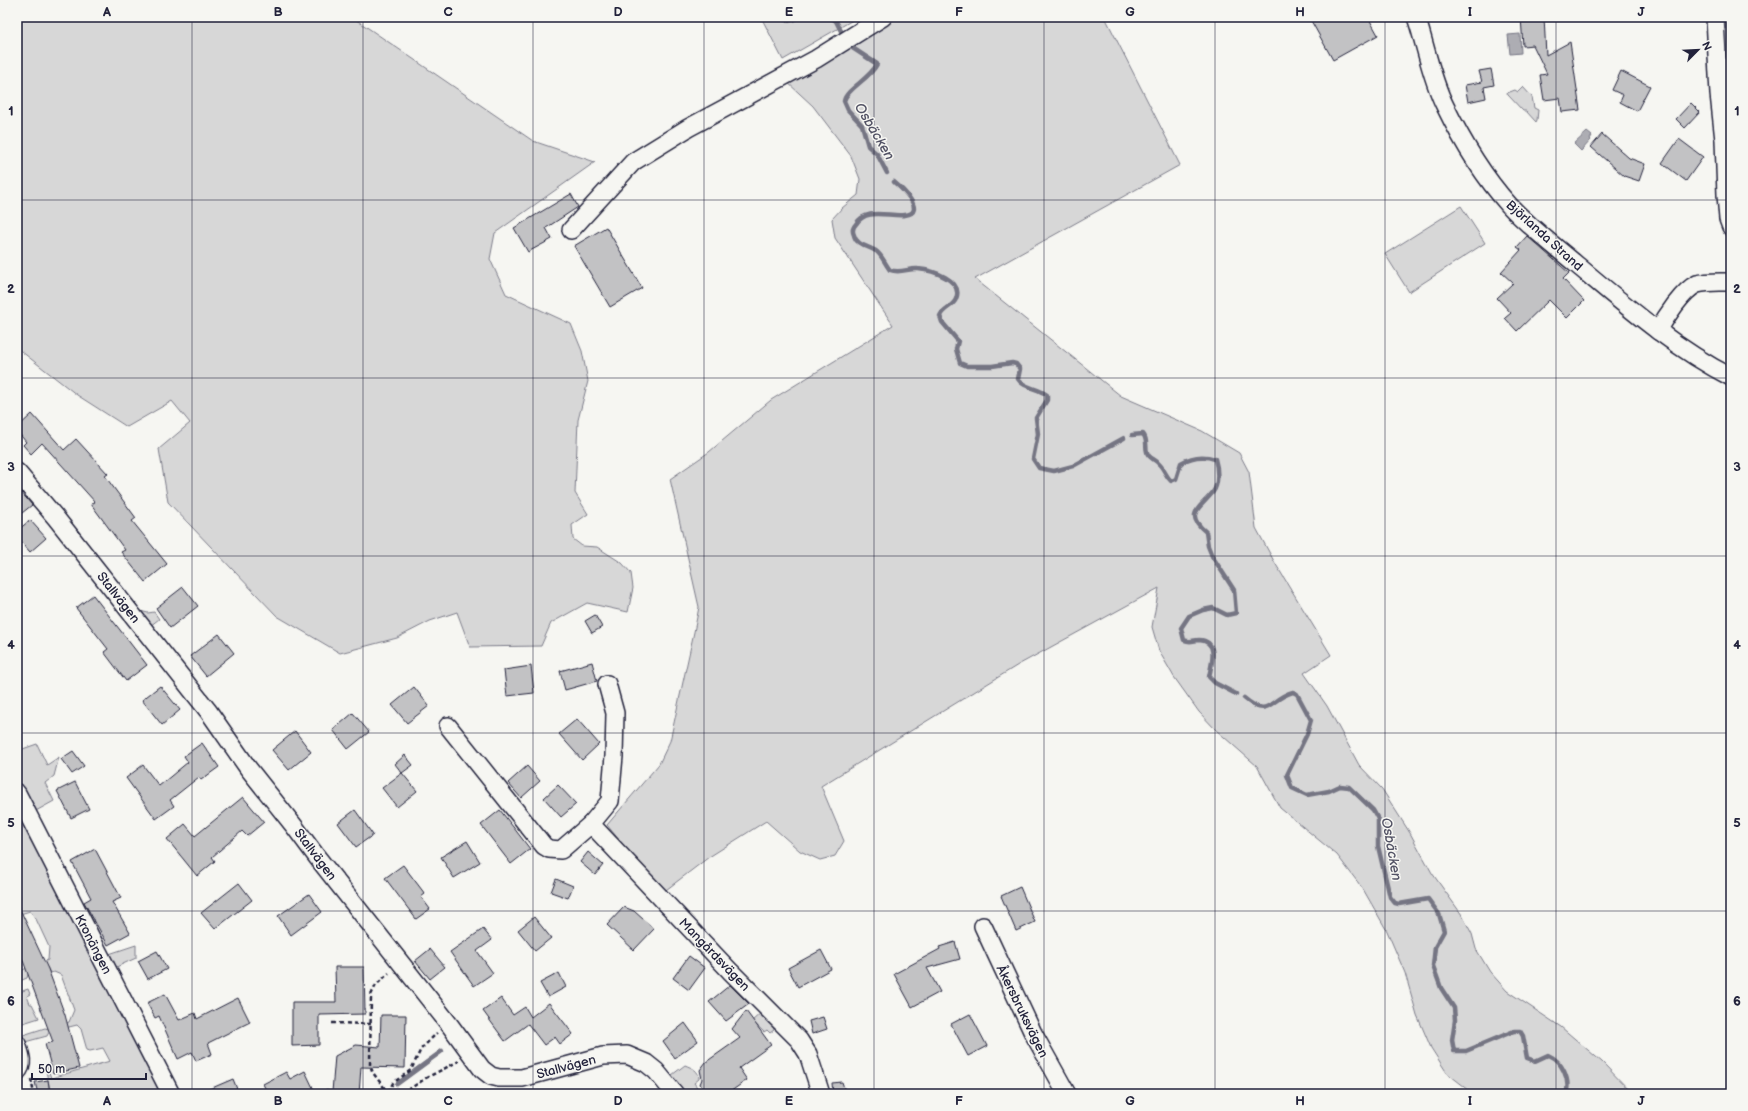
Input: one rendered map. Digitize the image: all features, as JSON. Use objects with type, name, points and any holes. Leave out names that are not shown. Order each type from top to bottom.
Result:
[{"type":"street","points":[[571,230],[633,162],[688,128],[832,50],[882,17]]},
{"type":"street","name":"Björlanda Strand","points":[[1416,17],[1434,79],[1444,105],[1462,139],[1482,170],[1509,205],[1542,235],[1658,331],[1705,364],[1731,377]]},
{"type":"street","points":[[1715,17],[1719,94],[1724,140],[1726,195],[1728,219],[1731,227]]},
{"type":"street","points":[[1658,331],[1672,309],[1696,285],[1709,282],[1731,282]]},
{"type":"street","name":"Stallvägen","points":[[17,472],[60,522],[209,712],[248,768],[400,964],[449,1024],[482,1069],[491,1076],[511,1079],[522,1078],[557,1070],[603,1056],[627,1055],[646,1062],[675,1094]]},
{"type":"street","points":[[448,726],[544,846],[549,849],[561,850],[592,824],[610,801],[614,756],[615,713],[607,684]]},
{"type":"street","name":"Kronängen","points":[[17,793],[171,1094]]},
{"type":"street","name":"Mangårdsvägen","points":[[592,824],[730,971],[799,1040],[808,1054],[821,1094]]},
{"type":"street","name":"Åkersbruksvägen","points":[[982,926],[1033,1033],[1067,1094]]},
{"type":"street","points":[[17,1044],[22,1062],[20,1070],[17,1072]]},
{"type":"path","points":[[400,964],[373,989],[371,995],[370,1065],[373,1073],[389,1093],[393,1084],[411,1070],[425,1044],[449,1024]]},
{"type":"path","points":[[332,1022],[371,1024]]},
{"type":"path","points":[[402,1094],[447,1066],[472,1056]]},
{"type":"shaded area","points":[[17,17],[352,17],[533,141],[595,162],[495,233],[490,259],[506,294],[571,324],[582,351],[588,381],[578,420],[575,493],[588,514],[572,525],[573,539],[582,546],[597,547],[622,563],[631,573],[633,588],[628,612],[587,603],[551,623],[541,646],[470,647],[457,612],[430,621],[397,638],[340,653],[277,616],[168,502],[159,449],[190,423],[172,401],[127,427],[77,395],[17,348]]},
{"type":"shaded area","points":[[761,17],[858,17],[783,60]]},
{"type":"shaded area","points":[[893,17],[1105,17],[1180,165],[975,279],[1121,396],[1202,431],[1239,453],[1249,472],[1256,528],[1275,563],[1331,655],[1304,673],[1327,706],[1359,765],[1382,789],[1410,833],[1432,873],[1462,915],[1472,934],[1476,949],[1490,972],[1507,991],[1561,1027],[1602,1062],[1633,1094],[1474,1094],[1447,1073],[1431,1048],[1417,1015],[1405,973],[1387,931],[1363,889],[1337,855],[1280,808],[1257,766],[1216,730],[1199,712],[1174,677],[1159,651],[1152,627],[1159,588],[1018,665],[821,786],[844,841],[835,856],[820,860],[800,851],[766,821],[709,857],[662,893],[607,825],[659,764],[670,741],[699,607],[670,479],[709,452],[771,400],[893,325],[835,238],[832,219],[842,208],[858,195],[860,179],[851,156],[813,106],[786,81]]},
{"type":"shaded area","points":[[1520,34],[1521,53],[1510,54],[1508,35]]},
{"type":"shaded area","points":[[1523,87],[1532,97],[1534,108],[1538,110],[1536,122],[1526,111],[1523,111],[1507,93],[1515,90],[1518,92]]},
{"type":"shaded area","points":[[1587,132],[1592,136],[1590,139],[1591,140],[1581,151],[1574,144]]},
{"type":"shaded area","points":[[1461,206],[1485,243],[1409,292],[1385,254]]},
{"type":"shaded area","points":[[140,611],[148,613],[154,612],[159,619],[150,626]]},
{"type":"shaded area","points":[[37,744],[47,765],[59,757],[54,776],[45,783],[54,801],[34,812],[17,780],[17,751]]},
{"type":"shaded area","points":[[17,799],[169,1094],[51,1094],[45,1066],[47,1066],[51,1078],[110,1061],[103,1048],[90,1051],[87,1050],[81,1029],[77,1025],[49,1032],[47,1036],[25,1042],[23,1035],[45,1028],[49,1029],[69,1022],[74,1010],[61,975],[54,972],[50,973],[47,967],[28,974],[27,978],[17,982],[17,972],[48,960],[49,947],[36,919],[30,911],[20,914],[17,902],[20,900],[20,895],[17,890]]},
{"type":"shaded area","points":[[136,945],[136,958],[112,969],[106,955]]},
{"type":"shaded area","points":[[28,989],[30,994],[27,996],[30,1004],[32,1004],[39,1018],[20,1024],[17,1016],[17,993]]},
{"type":"shaded area","points":[[762,1012],[773,1024],[774,1030],[770,1033],[767,1030],[764,1032],[752,1021]]},
{"type":"shaded area","points":[[685,1065],[693,1068],[698,1073],[699,1079],[694,1083],[697,1087],[687,1094],[680,1094],[668,1078]]},
{"type":"building","points":[[1309,17],[1368,17],[1378,35],[1333,60]]},
{"type":"building","points":[[1521,17],[1544,17],[1546,55],[1570,42],[1580,110],[1562,112],[1560,98],[1544,100],[1540,75],[1547,74],[1533,45],[1523,46]]},
{"type":"building","points":[[1491,69],[1494,85],[1484,87],[1486,98],[1468,102],[1465,85],[1482,82],[1479,71]]},
{"type":"building","points":[[1621,71],[1650,86],[1637,111],[1620,102],[1623,95],[1612,90]]},
{"type":"building","points":[[1691,103],[1700,112],[1685,128],[1676,119]]},
{"type":"building","points":[[1602,134],[1629,158],[1645,164],[1639,181],[1624,176],[1591,147]]},
{"type":"building","points":[[1679,139],[1703,157],[1686,181],[1662,163]]},
{"type":"building","points":[[571,194],[578,207],[546,228],[552,239],[528,252],[514,228]]},
{"type":"building","points":[[606,227],[642,288],[610,307],[574,246]]},
{"type":"building","points":[[1527,236],[1569,273],[1563,279],[1584,301],[1567,318],[1549,300],[1517,331],[1505,318],[1511,313],[1497,298],[1513,283],[1501,272],[1521,250],[1517,247]]},
{"type":"building","points":[[32,414],[64,450],[76,439],[108,474],[105,476],[136,518],[132,521],[167,564],[145,582],[121,552],[125,550],[91,504],[95,502],[42,443],[31,454],[23,445],[26,442],[17,431],[17,428]]},
{"type":"building","points":[[17,487],[32,505],[17,517]]},
{"type":"building","points":[[30,520],[46,538],[30,552],[17,537],[17,531]]},
{"type":"building","points":[[183,587],[198,606],[170,628],[156,608]]},
{"type":"building","points":[[93,595],[147,665],[126,681],[104,652],[108,649],[76,608]]},
{"type":"building","points":[[595,615],[602,627],[592,633],[585,621]]},
{"type":"building","points":[[219,634],[234,653],[206,676],[190,656]]},
{"type":"building","points":[[592,662],[597,681],[565,690],[560,671]]},
{"type":"building","points":[[531,666],[534,693],[507,696],[504,670]]},
{"type":"building","points":[[160,686],[180,710],[162,725],[142,700]]},
{"type":"building","points":[[414,687],[429,706],[407,723],[392,705]]},
{"type":"building","points":[[353,713],[369,732],[348,749],[333,730]]},
{"type":"building","points":[[577,719],[599,744],[582,760],[559,734]]},
{"type":"building","points":[[295,731],[311,752],[289,770],[272,750]]},
{"type":"building","points":[[202,743],[219,767],[201,780],[199,777],[170,800],[174,806],[156,819],[126,778],[143,765],[159,786],[188,762],[184,756]]},
{"type":"building","points":[[73,751],[84,766],[72,774],[61,759]]},
{"type":"building","points":[[405,755],[413,765],[402,773],[395,764]]},
{"type":"building","points":[[527,766],[540,781],[521,798],[508,783]]},
{"type":"building","points":[[402,773],[417,791],[397,807],[382,788]]},
{"type":"building","points":[[75,782],[89,809],[71,818],[57,791]]},
{"type":"building","points":[[558,785],[576,804],[561,817],[544,798]]},
{"type":"building","points":[[243,797],[264,822],[247,836],[242,831],[212,857],[215,861],[197,876],[167,839],[185,824],[195,836]]},
{"type":"building","points":[[355,810],[373,835],[356,847],[338,823]]},
{"type":"building","points":[[500,810],[530,849],[511,864],[481,825]]},
{"type":"building","points":[[467,841],[480,862],[454,878],[441,857]]},
{"type":"building","points":[[95,849],[121,898],[112,902],[130,933],[108,945],[84,902],[91,898],[72,862]]},
{"type":"building","points":[[588,852],[603,865],[595,875],[580,862]]},
{"type":"building","points":[[403,865],[425,894],[421,897],[430,909],[416,919],[385,878]]},
{"type":"building","points":[[556,879],[573,886],[568,898],[551,892]]},
{"type":"building","points":[[239,883],[252,900],[215,929],[201,913]]},
{"type":"building","points":[[1020,887],[1035,922],[1016,931],[1001,896]]},
{"type":"building","points":[[309,894],[322,912],[291,935],[278,916]]},
{"type":"building","points":[[17,903],[48,969],[65,1015],[79,1068],[53,1074],[45,1044],[53,1042],[22,958],[17,960]]},
{"type":"building","points":[[624,907],[634,911],[654,929],[634,950],[607,925]]},
{"type":"building","points":[[534,917],[551,938],[535,951],[518,930]]},
{"type":"building","points":[[483,929],[492,940],[477,951],[493,973],[474,986],[450,952]]},
{"type":"building","points":[[955,942],[960,959],[927,968],[940,992],[912,1007],[894,974],[940,949],[939,947]]},
{"type":"building","points":[[430,949],[445,967],[430,979],[415,961]]},
{"type":"building","points":[[821,950],[831,969],[798,987],[788,968]]},
{"type":"building","points":[[157,951],[167,969],[148,979],[138,961]]},
{"type":"building","points":[[689,956],[705,968],[689,990],[673,978]]},
{"type":"building","points":[[335,967],[364,967],[365,1014],[319,1015],[319,1045],[292,1046],[292,1002],[336,1002]]},
{"type":"building","points":[[559,973],[566,987],[548,997],[540,983]]},
{"type":"building","points":[[730,985],[749,1004],[726,1021],[709,1002]]},
{"type":"building","points":[[165,994],[179,1020],[195,1013],[197,1019],[238,998],[250,1022],[208,1043],[212,1054],[196,1061],[192,1052],[178,1059],[159,1016],[155,1018],[147,1003]]},
{"type":"building","points":[[501,998],[513,1015],[525,1007],[531,1017],[549,1003],[573,1034],[560,1044],[555,1037],[544,1045],[528,1024],[505,1041],[483,1011]]},
{"type":"building","points":[[746,1011],[771,1045],[739,1068],[747,1080],[727,1094],[707,1094],[700,1084],[702,1079],[700,1070],[706,1062],[740,1038],[732,1029]]},
{"type":"building","points":[[970,1014],[987,1046],[968,1056],[951,1024]]},
{"type":"building","points":[[381,1015],[406,1015],[405,1068],[361,1067],[359,1094],[332,1092],[335,1056],[356,1045],[380,1047]]},
{"type":"building","points":[[823,1017],[827,1029],[812,1034],[809,1021]]},
{"type":"building","points":[[685,1023],[698,1041],[675,1058],[663,1041]]},
{"type":"building","points":[[305,1071],[316,1094],[268,1094],[263,1084],[286,1072],[290,1079]]},
{"type":"building","points":[[233,1079],[239,1094],[198,1094]]},
{"type":"building","points":[[48,1080],[50,1094],[38,1094],[35,1082]]},
{"type":"building","points":[[842,1082],[846,1094],[833,1094],[832,1083]]},
{"type":"waterway","name":"Osbäcken","points":[[782,17],[786,20],[799,17]]},
{"type":"waterway","name":"Osbäcken","points":[[830,17],[836,21],[844,37]]},
{"type":"waterway","name":"Osbäcken","points":[[848,43],[851,47],[877,64],[874,69],[849,92],[844,101],[848,110],[862,125],[868,146],[877,154],[887,173]]},
{"type":"waterway","name":"Osbäcken","points":[[894,182],[910,199],[914,209],[911,213],[905,215],[872,214],[866,216],[860,219],[855,225],[853,232],[855,238],[860,243],[878,253],[890,270],[901,271],[918,269],[931,271],[951,281],[957,292],[956,299],[955,302],[943,311],[940,316],[942,322],[958,341],[956,349],[960,363],[967,366],[1016,364],[1020,369],[1018,379],[1020,382],[1047,395],[1047,400],[1036,418],[1038,434],[1033,459],[1039,468],[1054,471],[1073,466],[1124,438]]},
{"type":"waterway","name":"Osbäcken","points":[[1132,435],[1143,434],[1148,454],[1160,465],[1171,481],[1176,479],[1181,463],[1193,458],[1202,457],[1215,459],[1217,467],[1215,489],[1199,507],[1195,515],[1199,525],[1206,532],[1208,546],[1212,556],[1234,590],[1236,613],[1227,615],[1213,608],[1203,610],[1189,616],[1181,628],[1184,640],[1206,641],[1210,645],[1213,654],[1209,677],[1215,683],[1236,694]]},
{"type":"waterway","name":"Osbäcken","points":[[1244,698],[1253,704],[1264,708],[1285,695],[1293,692],[1297,694],[1311,720],[1307,734],[1287,775],[1292,788],[1307,795],[1329,791],[1340,786],[1349,787],[1373,810],[1378,819],[1378,846],[1390,897],[1395,903],[1399,904],[1428,899],[1439,914],[1444,931],[1435,947],[1433,966],[1441,988],[1454,1008],[1455,1020],[1452,1040],[1454,1051],[1466,1051],[1514,1031],[1520,1031],[1523,1036],[1527,1058],[1535,1061],[1548,1055],[1561,1066],[1566,1077],[1566,1094]]},
{"type":"waterway","points":[[397,1084],[442,1051]]},
{"type":"waterway","points":[[369,1094],[383,1090]]},
{"type":"waterway","points":[[327,1091],[333,1094]]}]
